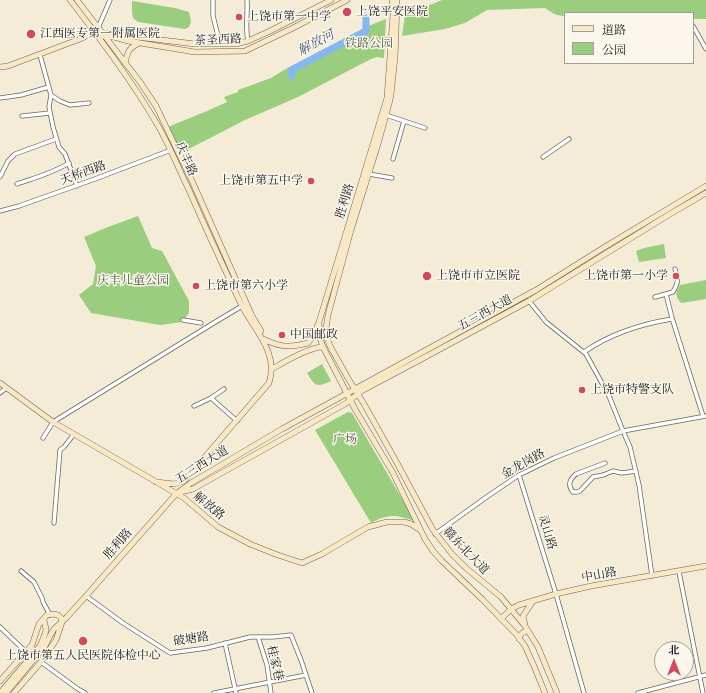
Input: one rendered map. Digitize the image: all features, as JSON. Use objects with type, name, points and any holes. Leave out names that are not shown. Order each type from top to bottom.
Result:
[{"type":"main road","name":"庆丰路","points":[[70,0],[100,34],[158,125],[171,150],[242,306],[264,340]]},
{"type":"main road","points":[[77,0],[98,27],[100,34],[140,82],[156,106],[264,340],[272,369],[269,383],[184,481],[174,484],[156,482]]},
{"type":"main road","name":"茶圣西路","points":[[0,67],[8,66],[40,55],[90,34],[115,33],[194,44],[236,44],[248,41],[270,31],[331,0]]},
{"type":"main road","name":"茶圣西路","points":[[100,34],[195,52],[245,51],[347,0]]},
{"type":"main road","name":"胜利路","points":[[392,0],[393,15],[387,98],[319,322],[320,338],[322,347],[350,400],[393,473],[425,539],[442,562],[482,598],[525,646],[545,693]]},
{"type":"main road","name":"胜利路","points":[[357,395],[330,346],[326,328],[343,257],[369,174],[391,95],[397,0]]},
{"type":"main road","points":[[125,63],[131,47],[139,42]]},
{"type":"main road","name":"五三西大道","points":[[176,494],[191,483],[282,429],[536,290],[706,186]]},
{"type":"main road","name":"五三西大道","points":[[176,494],[193,489],[345,404],[364,390],[529,301],[706,193]]},
{"type":"main road","points":[[264,340],[286,346],[298,346],[308,343],[314,335],[319,322]]},
{"type":"main road","points":[[272,369],[287,360],[317,347],[322,347]]},
{"type":"main road","name":"解放路","points":[[0,383],[53,422],[184,498],[218,527],[250,544],[275,554],[302,562],[322,554],[368,527],[396,521],[411,524],[421,531]]},
{"type":"main road","name":"赣东北大道","points":[[357,395],[364,404],[436,534],[466,568],[501,597],[525,626],[538,647],[557,693]]},
{"type":"main road","name":"胜利路","points":[[6,693],[45,646],[54,629],[86,596],[176,494]]},
{"type":"main road","name":"中山路","points":[[501,619],[511,609],[519,605],[556,594],[591,586],[679,572],[706,566]]},
{"type":"main road","points":[[525,626],[523,616],[532,601]]},
{"type":"main road","points":[[58,615],[62,622],[56,640],[41,662],[15,692],[8,691],[2,686],[0,681],[32,645],[39,624],[47,615],[64,614],[75,607]]},
{"type":"main road","points":[[0,693],[40,646],[46,629],[44,620]]},
{"type":"main road","points":[[519,639],[523,632],[529,632]]},
{"type":"street","points":[[98,27],[110,0]]},
{"type":"street","points":[[213,0],[214,16],[220,44]]},
{"type":"street","points":[[247,0],[248,41]]},
{"type":"street","points":[[694,28],[706,49]]},
{"type":"street","points":[[40,55],[51,95],[49,107],[56,138],[59,147],[65,154],[69,163],[77,186]]},
{"type":"street","points":[[0,98],[21,95],[49,87]]},
{"type":"street","points":[[51,95],[70,105],[89,103]]},
{"type":"street","points":[[22,116],[50,113]]},
{"type":"street","points":[[386,115],[425,128]]},
{"type":"street","points":[[393,159],[404,121]]},
{"type":"street","points":[[0,177],[8,161],[15,154],[56,138]]},
{"type":"street","points":[[543,157],[569,139]]},
{"type":"street","name":"天桥西路","points":[[0,211],[77,186],[171,150]]},
{"type":"street","points":[[17,184],[46,175],[69,163]]},
{"type":"street","points":[[369,174],[392,178]]},
{"type":"street","points":[[655,297],[673,292],[677,283],[675,269]]},
{"type":"street","points":[[666,294],[672,319],[705,416]]},
{"type":"street","points":[[529,301],[546,322],[584,352],[609,396],[630,447],[636,471],[652,576]]},
{"type":"street","points":[[43,438],[53,422],[242,306]]},
{"type":"street","points":[[584,352],[601,341],[616,335],[645,325],[672,319]]},
{"type":"street","points":[[183,320],[201,323]]},
{"type":"street","points":[[0,393],[6,388]]},
{"type":"street","points":[[194,406],[224,390]]},
{"type":"street","points":[[211,398],[237,421]]},
{"type":"street","name":"金龙岗路","points":[[436,534],[519,475],[554,458],[623,431],[705,416]]},
{"type":"street","points":[[54,523],[60,450],[74,434]]},
{"type":"street","points":[[605,463],[573,476],[570,483],[571,490],[573,492],[580,491],[593,477],[613,471],[622,473],[636,471]]},
{"type":"street","name":"灵山路","points":[[519,475],[556,594],[584,693]]},
{"type":"street","points":[[21,571],[34,582],[50,615]]},
{"type":"street","points":[[679,572],[703,693]]},
{"type":"street","name":"破塘路","points":[[86,596],[123,623],[170,653],[207,648],[250,637],[290,635],[306,675]]},
{"type":"street","points":[[0,627],[26,652]]},
{"type":"street","name":"桂家巷","points":[[258,637],[270,682],[271,693]]},
{"type":"street","points":[[225,643],[235,691]]},
{"type":"street","points":[[41,662],[85,693]]},
{"type":"street","points":[[214,693],[235,691],[306,675],[312,693]]},
{"type":"street","points":[[638,693],[706,675]]},
{"type":"green space","name":"铁路公园","points":[[442,0],[706,0],[706,19],[694,19],[694,12],[564,12],[564,16],[555,14],[545,8],[487,10],[465,23],[445,29],[402,36],[405,15]]},
{"type":"green space","points":[[132,1],[175,8],[189,12],[191,21],[189,27],[185,29],[138,22],[133,18]]},
{"type":"green space","name":"铁路公园","points":[[386,19],[384,58],[377,57],[371,59],[298,97],[245,120],[181,153],[168,127],[227,102],[224,97],[238,92],[238,90],[271,78],[366,27]]},
{"type":"green space","name":"庆丰儿童公园","points":[[138,216],[152,248],[162,251],[189,301],[189,313],[182,322],[160,325],[91,313],[79,295],[93,284],[96,266],[84,237]]},
{"type":"green space","points":[[664,244],[666,258],[639,262],[636,251]]},
{"type":"green space","points":[[706,280],[706,299],[681,303],[676,294],[680,285]]},
{"type":"green space","points":[[322,364],[331,381],[319,385],[312,381],[307,373]]},
{"type":"green space","name":"广场","points":[[348,412],[352,413],[415,521],[403,517],[388,516],[371,523],[315,430]]},
{"type":"waterway","name":"解放河","points":[[292,76],[291,70],[366,31],[366,16]]},
{"type":"place","name":"上饶平安医院","points":[[347,12]]},
{"type":"place","name":"上饶市第一中学","points":[[239,17]]},
{"type":"place","name":"江西医专第一附属医院","points":[[31,34]]},
{"type":"place","name":"上饶市第五中学","points":[[311,181]]},
{"type":"place","name":"上饶市市立医院","points":[[427,276]]},
{"type":"place","name":"上饶市第一小学","points":[[676,276]]},
{"type":"place","name":"上饶市第六小学","points":[[196,286]]},
{"type":"place","name":"中国邮政","points":[[282,335]]},
{"type":"place","name":"上饶市特警支队","points":[[582,390]]},
{"type":"place","name":"上饶市第五人民医院体检中心","points":[[83,641]]}]
